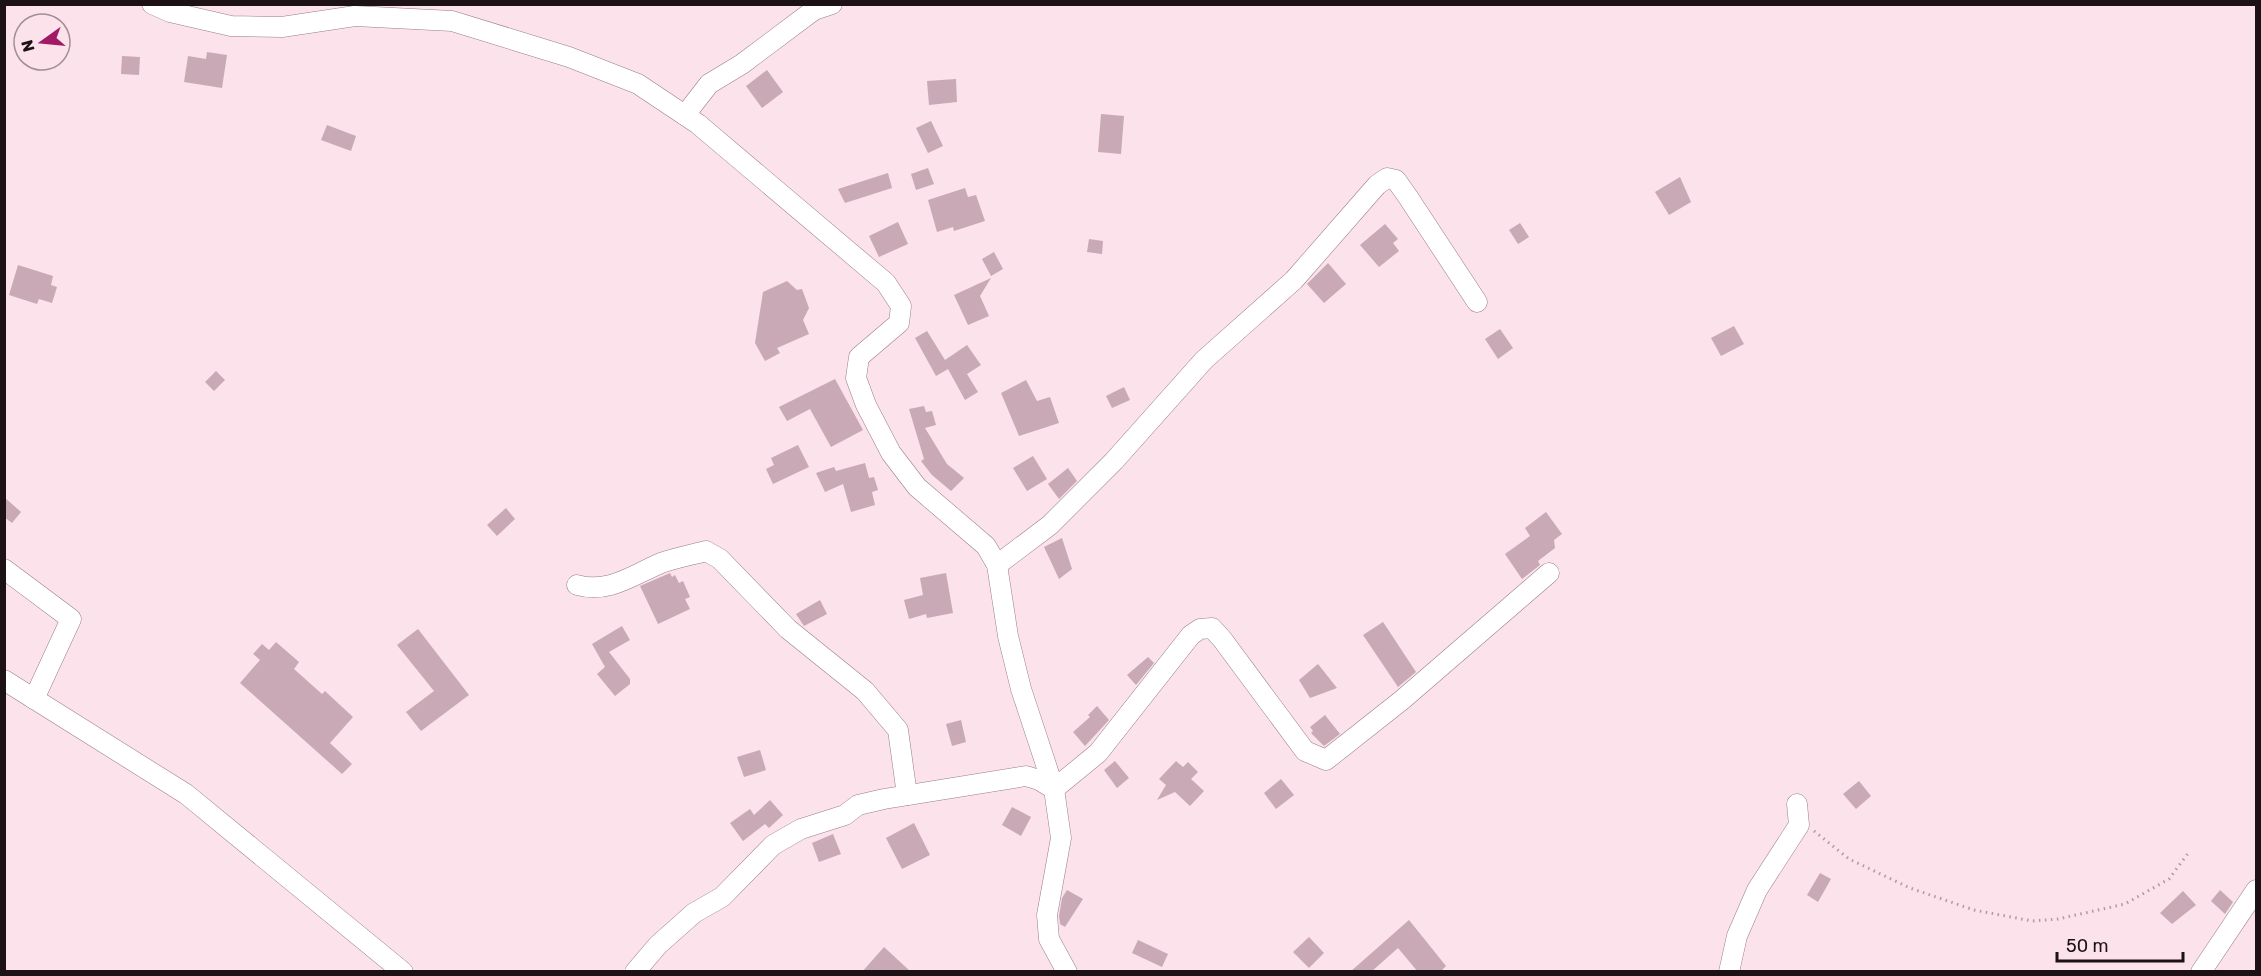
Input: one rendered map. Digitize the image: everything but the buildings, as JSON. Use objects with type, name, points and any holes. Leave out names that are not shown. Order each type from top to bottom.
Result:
[{"type":"street","points":[[152,4],[196,11],[231,26],[282,27],[355,16],[452,21],[589,64],[638,84],[684,115],[886,283],[901,306],[899,323],[859,357],[856,378],[866,405],[891,453],[917,487],[986,546],[997,565],[1008,636],[1021,689],[1054,789],[1061,838],[1047,915],[1049,939],[1067,972]]},
{"type":"street","points":[[684,115],[709,84],[742,64],[814,10],[832,4]]},
{"type":"street","points":[[997,565],[1065,510],[1130,445],[1204,360],[1293,280],[1377,185],[1387,178],[1396,180],[1408,196],[1477,302]]},
{"type":"street","points":[[577,585],[597,589],[663,563],[706,551],[720,559],[788,628],[865,692],[898,730],[907,795]]},
{"type":"street","points":[[4,569],[71,619],[34,699]]},
{"type":"street","points":[[1054,789],[1098,753],[1191,634],[1200,629],[1212,628],[1292,737],[1305,751],[1326,760],[1402,700],[1549,573]]},
{"type":"street","points":[[4,680],[186,794],[403,972]]},
{"type":"street","points":[[635,972],[658,945],[694,913],[722,897],[773,845],[801,829],[844,815],[858,805],[1026,776],[1054,789]]},
{"type":"street","points":[[1729,972],[1737,936],[1757,890],[1799,825],[1797,804]]},
{"type":"street","points":[[2201,972],[2256,890]]},
{"type":"path","points":[[1799,825],[1807,826],[1849,859],[1910,888],[1974,910],[2032,921],[2058,919],[2125,904],[2169,879],[2189,852]]}]
